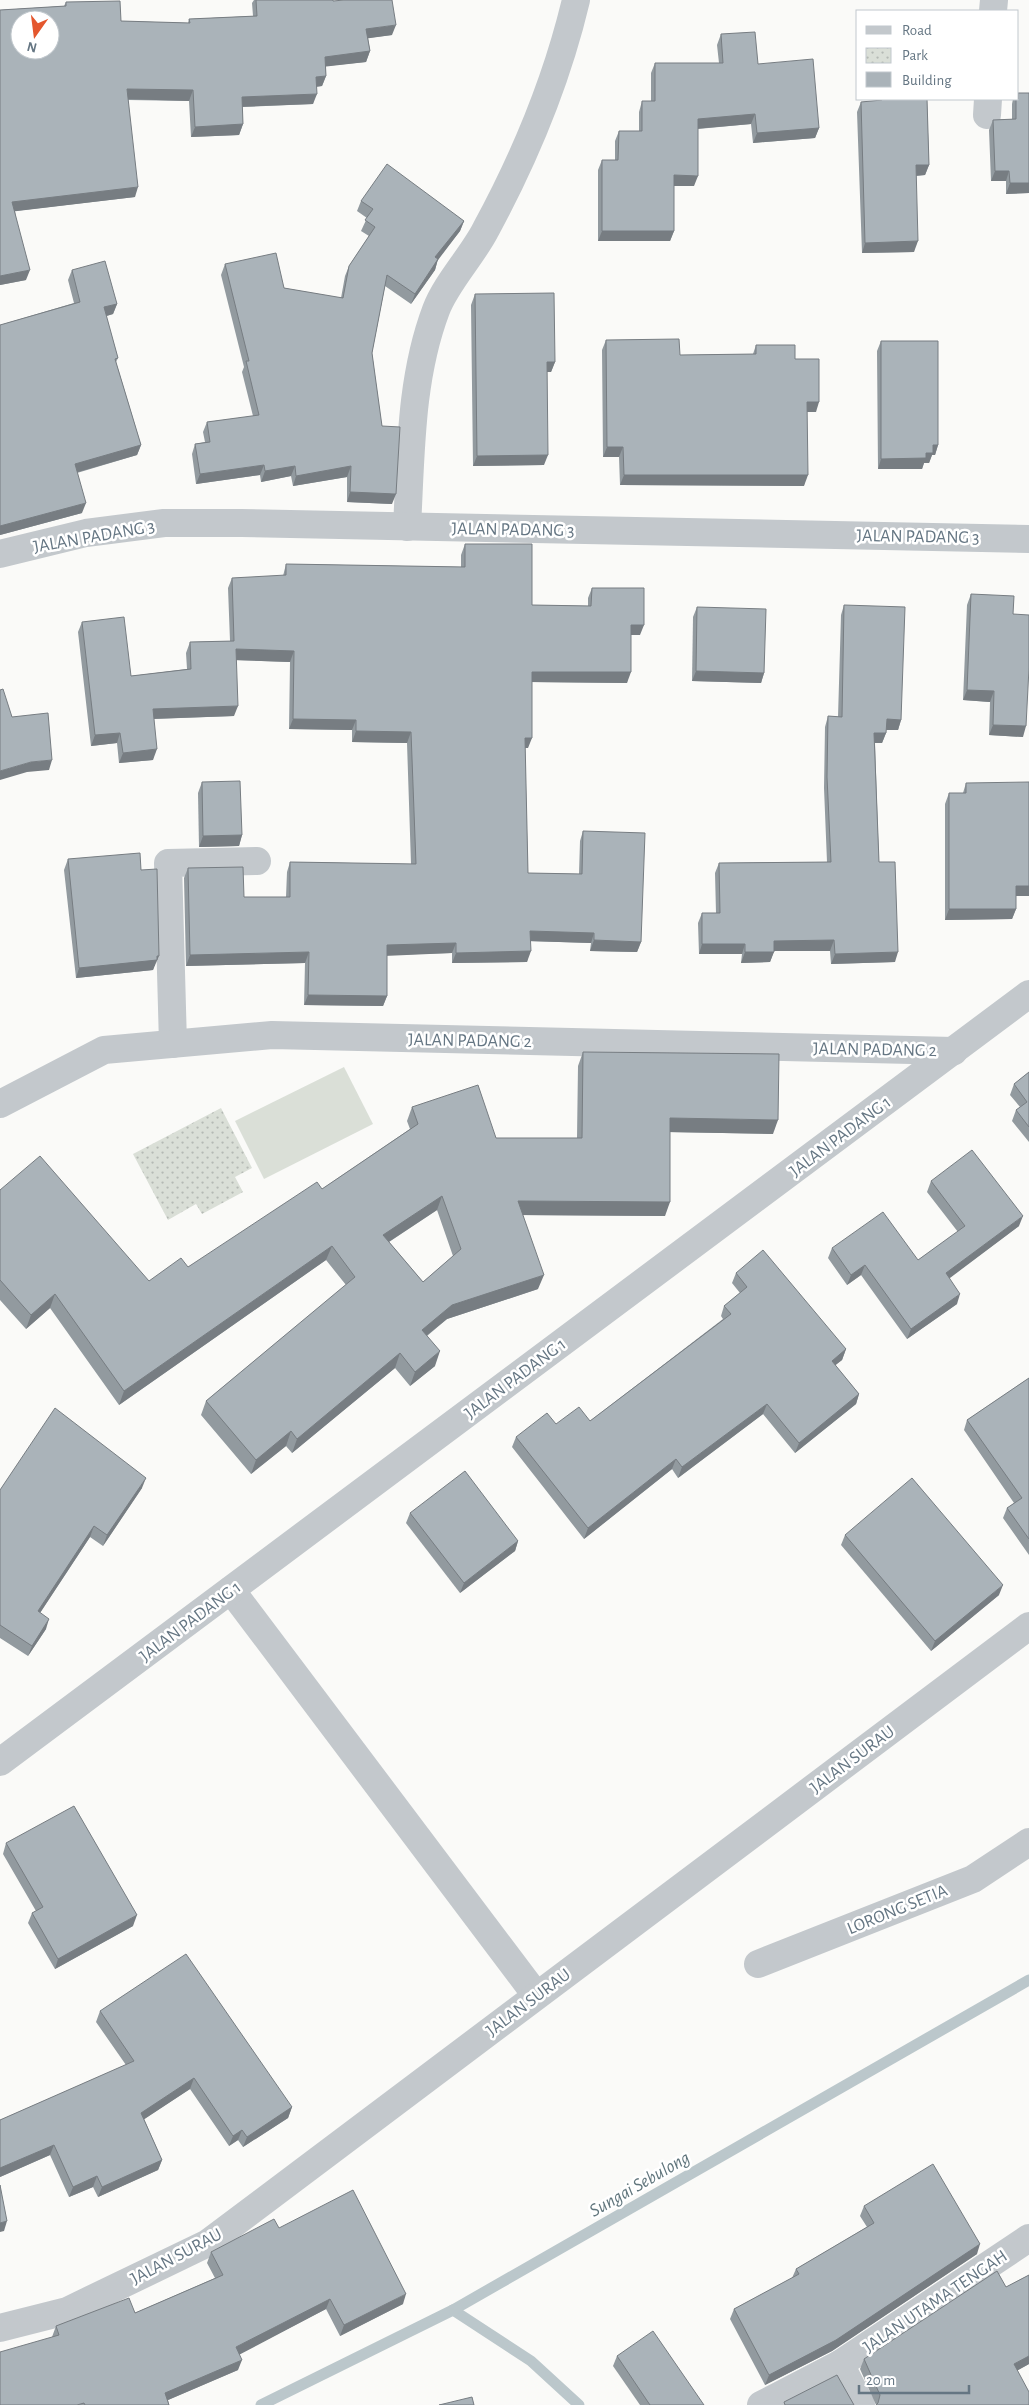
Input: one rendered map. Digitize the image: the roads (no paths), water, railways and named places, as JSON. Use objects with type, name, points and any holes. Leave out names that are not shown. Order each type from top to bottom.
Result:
[{"type":"street","points":[[407,527],[414,399],[426,338],[437,306],[485,231],[519,163],[564,51],[576,0]]},
{"type":"street","name":"JALAN PADANG 3","points":[[0,554],[86,533],[164,523],[241,522],[1029,539]]},
{"type":"street","points":[[173,1044],[168,863],[257,861]]},
{"type":"street","name":"JALAN PADANG 1","points":[[0,1762],[1029,994]]},
{"type":"street","name":"JALAN PADANG 2","points":[[0,1104],[104,1050],[272,1035],[954,1051]]},
{"type":"street","points":[[231,1590],[536,1995]]},
{"type":"street","name":"JALAN SURAU","points":[[0,2328],[67,2311],[208,2243],[1029,1626]]},
{"type":"street","name":"LORONG SETIA","points":[[758,1964],[973,1878],[1029,1842]]},
{"type":"street","name":"JALAN UTAMA TENGAH","points":[[761,2405],[840,2364],[1029,2238]]},
{"type":"street","points":[[840,2364],[861,2405]]},
{"type":"waterway","name":"Sungai Sebulong","points":[[261,2405],[453,2310],[1029,1980]]},
{"type":"waterway","points":[[453,2310],[531,2361],[579,2405]]}]
